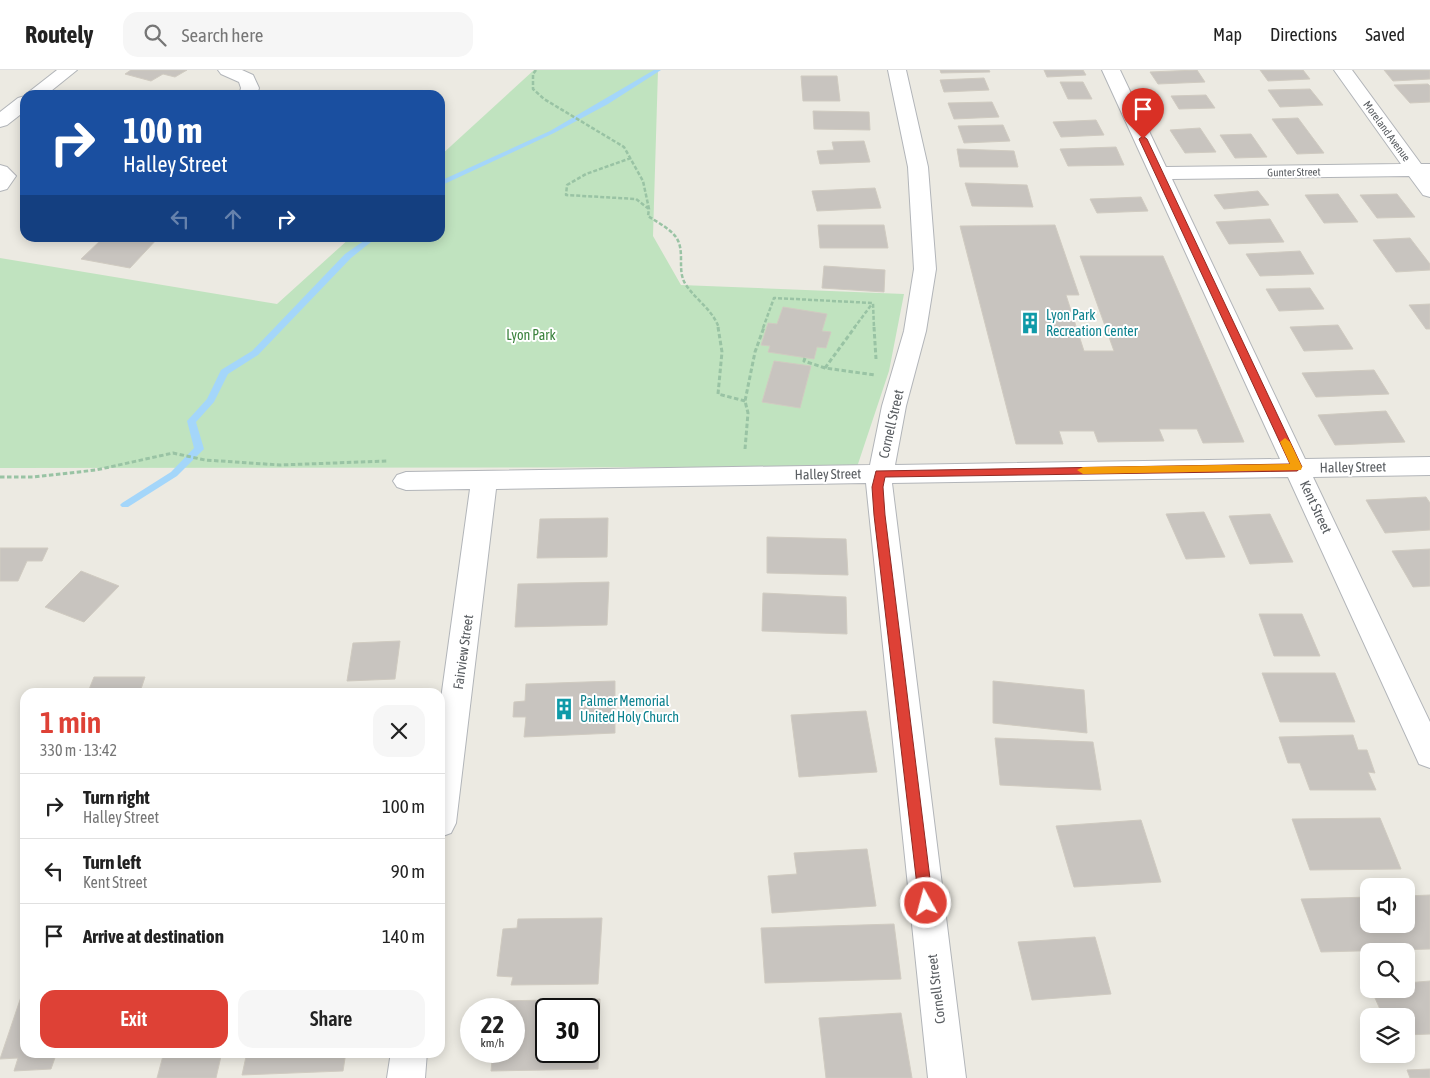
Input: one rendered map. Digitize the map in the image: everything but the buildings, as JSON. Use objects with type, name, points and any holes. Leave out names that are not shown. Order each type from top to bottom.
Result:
[{"type":"street","points":[[43,90],[68,70]]},
{"type":"street","points":[[227,70],[248,79],[249,90]]},
{"type":"street","name":"Cornell Street","points":[[897,70],[918,167],[925,269],[915,331],[894,406],[878,487],[947,1078]]},
{"type":"street","name":"Kent Street","points":[[1111,70],[1430,756]]},
{"type":"street","name":"Moreland Avenue","points":[[1344,70],[1423,170],[1430,191]]},
{"type":"street","points":[[0,121],[20,107]]},
{"type":"street","name":"Gunter Street","points":[[1159,173],[1423,170]]},
{"type":"street","points":[[0,171],[6,176],[0,185]]},
{"type":"street","name":"Halley Street","points":[[406,481],[1430,466]]},
{"type":"street","name":"Fairview Street","points":[[445,784],[484,480]]},
{"type":"street","points":[[406,1078],[408,1058]]},
{"type":"path","points":[[536,70],[533,89],[559,108],[624,147],[642,182],[649,209],[648,216],[672,230],[679,244],[682,257],[679,271],[684,283],[711,313],[720,331],[724,352],[718,394],[745,401]]},
{"type":"path","points":[[630,158],[586,174],[567,185],[566,195],[636,199],[649,209]]},
{"type":"path","points":[[744,442],[748,413],[745,401],[756,352],[774,298],[873,303]]},
{"type":"path","points":[[805,358],[804,361],[825,368],[877,376],[873,303]]},
{"type":"path","points":[[825,368],[873,303]]},
{"type":"path","points":[[0,477],[33,477],[96,470],[160,454],[173,453],[205,460],[280,465],[408,461],[406,481]]},
{"type":"green space","name":"Lyon Park","points":[[534,70],[658,70],[653,236],[681,285],[904,294],[889,371],[857,467],[0,468],[0,258],[277,304],[346,242],[445,242],[445,151]]},
{"type":"waterway","points":[[445,182],[552,132],[658,70]]},
{"type":"waterway","points":[[125,505],[174,474],[199,449],[191,421],[211,400],[224,372],[255,353],[348,256],[367,242]]},
{"type":"slow traffic","points":[[1083,470],[1297,467],[1285,442]]},
{"type":"place","name":"Lyon Park Recreation Center","points":[[1030,323]]},
{"type":"place","name":"Palmer Memorial United Holy Church","points":[[564,709]]},
{"type":"route","points":[[926,903],[880,515],[878,487],[880,474],[1297,467],[1143,139]]}]
